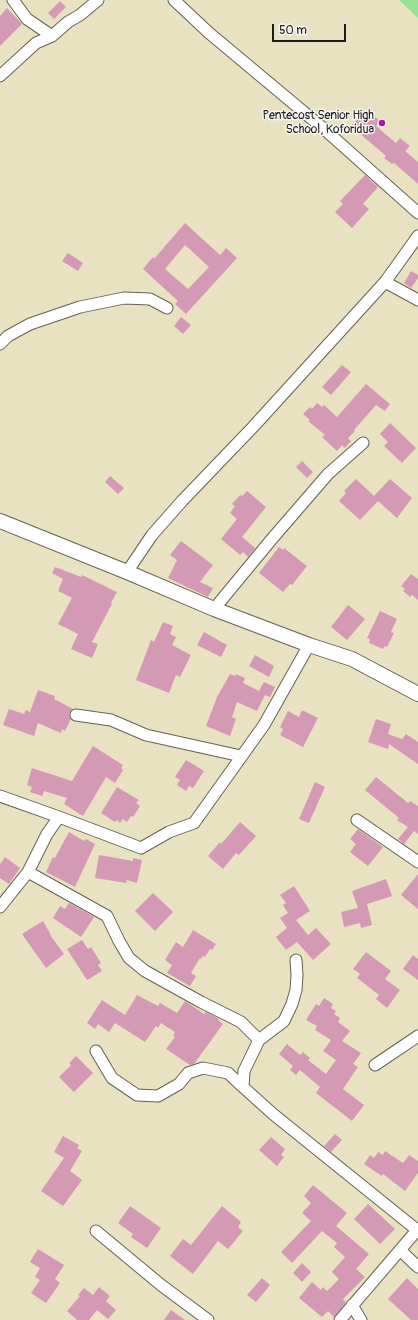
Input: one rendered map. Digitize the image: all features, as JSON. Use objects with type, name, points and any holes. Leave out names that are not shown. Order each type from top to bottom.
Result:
[{"type":"street","points":[[13,0],[27,19],[52,36]]},
{"type":"street","points":[[0,76],[36,43],[52,36],[98,0]]},
{"type":"street","points":[[174,0],[208,32],[324,129],[418,213]]},
{"type":"street","points":[[127,572],[152,535],[385,282],[418,236]]},
{"type":"street","points":[[385,282],[418,300]]},
{"type":"street","points":[[0,344],[8,336],[30,324],[80,307],[124,298],[150,299],[167,308]]},
{"type":"street","points":[[214,609],[328,474],[363,443]]},
{"type":"street","points":[[2,525],[127,572],[214,609],[352,659],[418,694]]},
{"type":"street","points":[[0,796],[141,848],[170,832],[194,823],[266,721],[310,645]]},
{"type":"street","points":[[76,715],[111,720],[146,735],[241,756]]},
{"type":"street","points":[[0,907],[28,872],[47,834],[59,817]]},
{"type":"street","points":[[357,820],[418,862]]},
{"type":"street","points":[[28,872],[107,916],[129,958],[145,971],[241,1022],[259,1040]]},
{"type":"street","points":[[243,1088],[244,1071],[259,1040],[284,1021],[296,990],[296,960]]},
{"type":"street","points":[[375,1065],[418,1036]]},
{"type":"street","points":[[96,1051],[112,1078],[138,1095],[158,1096],[179,1084],[188,1073],[203,1068],[228,1074],[273,1114],[418,1230],[340,1320]]},
{"type":"street","points":[[96,1231],[162,1285],[208,1320]]},
{"type":"street","points":[[400,1250],[418,1267]]},
{"type":"street","points":[[352,1305],[361,1320]]},
{"type":"green space","points":[[399,0],[418,0],[418,18]]},
{"type":"building","points":[[60,1],[66,7],[54,19],[48,13]]},
{"type":"building","points":[[7,8],[22,24],[0,46],[0,16]]},
{"type":"building","points":[[369,112],[380,121],[376,126],[396,143],[400,138],[410,146],[405,151],[418,162],[418,184],[394,163],[392,164],[384,158],[386,156],[351,126],[362,114],[365,116]]},
{"type":"building","points":[[365,175],[378,187],[363,204],[369,209],[352,228],[335,212],[343,204],[340,201]]},
{"type":"building","points":[[185,223],[220,255],[226,248],[237,258],[186,314],[175,304],[178,301],[143,269],[153,257],[154,259]],"holes":[[[185,245],[209,267],[188,289],[165,269]]]},
{"type":"building","points":[[68,253],[83,263],[78,271],[62,261]]},
{"type":"building","points":[[411,271],[418,275],[418,278],[411,288],[404,283]]},
{"type":"building","points":[[181,317],[191,325],[183,334],[174,326]]},
{"type":"building","points":[[342,365],[351,372],[331,395],[322,387]]},
{"type":"building","points":[[366,384],[390,404],[385,411],[376,405],[348,438],[351,441],[345,448],[342,445],[337,451],[322,437],[325,435],[308,421],[310,420],[303,414],[310,407],[312,409],[317,403],[322,407],[324,405],[337,417]]},
{"type":"building","points":[[390,423],[416,448],[402,463],[384,446],[388,442],[380,434]]},
{"type":"building","points":[[302,461],[313,472],[307,478],[296,467]]},
{"type":"building","points":[[110,476],[124,488],[118,494],[105,482]]},
{"type":"building","points":[[356,479],[374,496],[390,479],[412,498],[397,518],[378,501],[360,520],[339,501],[346,493],[344,491]]},
{"type":"building","points":[[247,491],[266,507],[242,537],[255,548],[248,557],[243,552],[240,555],[221,539],[237,519],[230,513],[235,506],[232,504],[240,495],[242,496]]},
{"type":"building","points":[[181,541],[213,565],[200,582],[213,588],[208,597],[168,578],[177,560],[170,555]]},
{"type":"building","points":[[279,547],[283,550],[284,548],[307,566],[292,585],[290,584],[283,592],[259,573]]},
{"type":"building","points":[[55,567],[81,577],[82,575],[117,592],[92,642],[98,644],[92,658],[71,649],[78,634],[58,624],[72,598],[58,591],[63,579],[52,573]]},
{"type":"building","points":[[411,574],[418,579],[418,600],[412,595],[410,597],[403,591],[405,589],[401,586]]},
{"type":"building","points":[[348,605],[365,619],[347,640],[331,627]]},
{"type":"building","points":[[380,611],[397,619],[391,632],[394,633],[387,647],[385,646],[383,649],[369,643],[370,639],[367,638]]},
{"type":"building","points":[[163,622],[173,626],[170,634],[176,637],[172,645],[191,655],[180,677],[176,675],[169,693],[136,680],[151,640],[154,642]]},
{"type":"building","points":[[204,632],[227,645],[221,657],[197,645]]},
{"type":"building","points":[[255,655],[274,666],[269,677],[249,666]]},
{"type":"building","points":[[230,674],[235,676],[236,674],[245,678],[243,683],[259,691],[264,682],[275,687],[270,697],[265,695],[257,711],[237,702],[232,717],[236,719],[230,736],[206,726],[217,697]]},
{"type":"building","points":[[38,690],[55,696],[54,699],[73,709],[69,714],[71,719],[65,731],[62,729],[61,733],[38,723],[34,736],[3,725],[9,709],[24,714],[26,710],[30,712]]},
{"type":"building","points":[[302,710],[318,718],[303,747],[280,735],[283,729],[280,727],[288,711],[299,717]]},
{"type":"building","points":[[376,719],[391,724],[388,734],[402,739],[406,734],[418,742],[418,764],[389,744],[388,749],[368,742]]},
{"type":"building","points":[[93,746],[123,765],[121,768],[123,770],[115,783],[106,777],[83,816],[64,804],[67,798],[44,791],[42,796],[30,792],[32,787],[27,785],[32,768],[72,781]]},
{"type":"building","points":[[186,760],[204,771],[193,788],[189,786],[186,791],[177,785],[180,780],[175,777]]},
{"type":"building","points":[[376,777],[408,803],[410,801],[418,806],[418,834],[414,831],[404,844],[398,839],[408,827],[397,820],[399,818],[365,790]]},
{"type":"building","points":[[315,782],[325,787],[309,823],[299,819]]},
{"type":"building","points":[[117,787],[139,800],[136,803],[140,806],[133,817],[131,816],[127,822],[123,819],[120,823],[117,820],[115,822],[101,813]]},
{"type":"building","points":[[240,822],[256,836],[239,855],[236,853],[223,869],[208,856],[220,842],[221,844]]},
{"type":"building","points":[[358,829],[383,847],[368,866],[350,852],[356,844],[350,839]]},
{"type":"building","points":[[69,832],[84,841],[86,839],[95,844],[75,887],[46,872],[53,857],[55,858]]},
{"type":"building","points":[[99,855],[133,861],[133,858],[142,860],[137,883],[127,880],[126,883],[95,878]]},
{"type":"building","points":[[5,857],[20,868],[9,884],[0,878],[0,864]]},
{"type":"building","points":[[418,874],[418,909],[401,895]]},
{"type":"building","points":[[386,879],[392,896],[367,904],[372,925],[361,928],[360,923],[344,927],[341,912],[358,908],[352,891]]},
{"type":"building","points":[[294,886],[310,911],[296,920],[308,935],[316,928],[331,944],[313,960],[297,942],[286,950],[276,937],[287,928],[280,918],[288,913],[283,905],[286,903],[280,895]]},
{"type":"building","points":[[153,893],[173,912],[155,931],[135,911]]},
{"type":"building","points":[[69,903],[94,917],[81,937],[53,918],[60,906],[65,909]]},
{"type":"building","points":[[43,921],[50,935],[64,954],[46,968],[22,934]]},
{"type":"building","points":[[193,930],[216,944],[212,950],[210,949],[205,957],[203,956],[201,959],[200,958],[191,973],[196,976],[190,986],[167,973],[172,965],[165,960],[176,942],[183,947]]},
{"type":"building","points":[[82,940],[88,949],[91,947],[101,963],[98,965],[102,971],[87,980],[67,949]]},
{"type":"building","points":[[366,952],[391,971],[385,979],[400,990],[387,1008],[376,999],[379,995],[357,978],[360,974],[353,969]]},
{"type":"building","points":[[413,955],[418,959],[418,980],[403,969]]},
{"type":"building","points":[[137,995],[158,1006],[160,1003],[177,1013],[185,1001],[204,1014],[206,1012],[219,1019],[218,1020],[223,1024],[194,1064],[190,1065],[166,1049],[175,1037],[173,1036],[175,1032],[161,1023],[158,1028],[156,1026],[145,1042],[115,1023],[109,1032],[98,1024],[95,1029],[87,1023],[102,1000],[125,1015]]},
{"type":"building","points":[[324,998],[333,1004],[331,1008],[336,1011],[334,1014],[340,1018],[338,1022],[350,1031],[342,1041],[361,1053],[353,1064],[358,1067],[343,1089],[364,1105],[352,1121],[316,1093],[320,1087],[300,1070],[296,1075],[290,1070],[293,1066],[279,1054],[287,1044],[300,1055],[303,1052],[310,1058],[308,1060],[326,1074],[336,1060],[323,1051],[331,1040],[315,1030],[317,1026],[306,1020],[316,1004],[319,1006]]},
{"type":"building","points":[[76,1056],[93,1073],[74,1092],[59,1077],[71,1065],[69,1063]]},
{"type":"building","points":[[335,1134],[342,1140],[331,1152],[324,1146]]},
{"type":"building","points":[[63,1136],[79,1145],[77,1148],[82,1151],[70,1171],[82,1180],[63,1206],[41,1191],[64,1158],[54,1152]]},
{"type":"building","points":[[271,1137],[285,1149],[281,1155],[284,1157],[277,1166],[259,1150]]},
{"type":"building","points":[[385,1151],[403,1163],[409,1155],[418,1161],[418,1173],[405,1191],[383,1174],[382,1176],[364,1164],[370,1155],[374,1158],[378,1152],[383,1155]]},
{"type":"building","points":[[313,1185],[347,1213],[336,1226],[369,1254],[356,1269],[365,1277],[343,1299],[346,1303],[334,1317],[328,1311],[322,1317],[299,1298],[312,1282],[321,1290],[323,1287],[327,1291],[339,1279],[332,1272],[345,1257],[334,1247],[337,1243],[322,1231],[292,1263],[281,1252],[311,1221],[302,1213],[311,1203],[304,1196]]},
{"type":"building","points":[[368,1204],[395,1229],[380,1244],[354,1219]]},
{"type":"building","points":[[130,1206],[161,1228],[147,1248],[131,1237],[133,1234],[118,1223]]},
{"type":"building","points":[[222,1206],[241,1222],[238,1227],[243,1231],[228,1249],[218,1241],[193,1274],[170,1256],[183,1239],[191,1245]]},
{"type":"building","points":[[38,1249],[64,1265],[55,1279],[60,1283],[46,1303],[31,1293],[40,1280],[35,1277],[40,1268],[30,1262]]},
{"type":"building","points":[[302,1263],[311,1272],[302,1282],[293,1273]]},
{"type":"building","points":[[262,1278],[270,1285],[256,1302],[247,1295]]},
{"type":"building","points":[[407,1278],[418,1289],[418,1320],[411,1320],[388,1299]]},
{"type":"building","points":[[99,1287],[110,1296],[106,1301],[116,1310],[108,1319],[97,1310],[89,1320],[77,1320],[67,1311],[80,1296],[78,1295],[84,1288],[93,1295]]},
{"type":"building","points":[[171,1310],[185,1320],[164,1320]]},
{"type":"place","name":"Pentecost Senior High School, Koforidua","points":[[382,123]]}]
